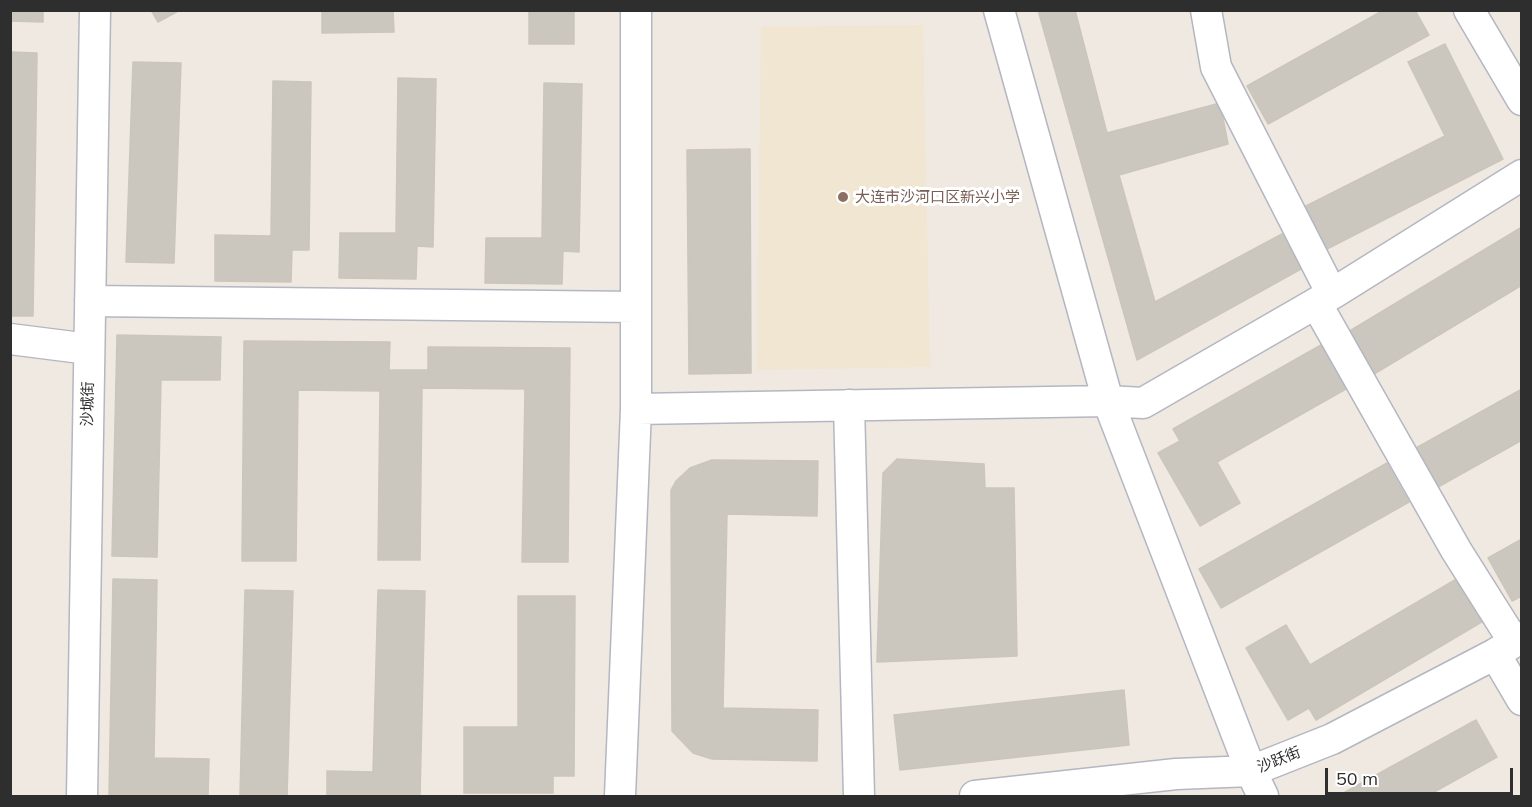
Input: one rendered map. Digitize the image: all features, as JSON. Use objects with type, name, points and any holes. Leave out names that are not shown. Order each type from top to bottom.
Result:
[{"type":"street","name":"沙城街","points":[[82,796],[95,10]]},
{"type":"street","points":[[620,796],[636,409],[636,10]]},
{"type":"street","points":[[999,10],[1108,400],[1257,784]]},
{"type":"street","points":[[1206,10],[1216,67],[1324,299],[1456,550],[1510,645],[1521,700]]},
{"type":"street","points":[[1469,10],[1521,100]]},
{"type":"street","points":[[636,409],[1108,400],[1143,403],[1324,299],[1521,175]]},
{"type":"street","points":[[90,300],[636,307]]},
{"type":"street","points":[[10,339],[89,349]]},
{"type":"street","points":[[849,405],[859,796]]},
{"type":"street","name":"沙跃街","points":[[975,796],[1182,785],[1257,784],[1332,739],[1510,645]]},
{"type":"shaded area","name":"大连市沙河口区新兴小学","points":[[923,25],[930,367],[757,370],[761,27]]},
{"type":"building","points":[[10,10],[43,10],[43,22],[10,21]]},
{"type":"building","points":[[151,10],[180,10],[158,22]]},
{"type":"building","points":[[322,10],[393,10],[394,32],[322,33]]},
{"type":"building","points":[[529,10],[574,10],[574,44],[529,44]]},
{"type":"building","points":[[1038,10],[1075,10],[1107,133],[1220,103],[1228,144],[1119,175],[1155,302],[1282,234],[1301,269],[1137,360]]},
{"type":"building","points":[[1384,10],[1415,10],[1429,35],[1268,124],[1247,86]]},
{"type":"building","points":[[1445,44],[1503,159],[1323,251],[1302,208],[1445,136],[1408,62]]},
{"type":"building","points":[[10,52],[37,53],[33,316],[10,316]]},
{"type":"building","points":[[133,62],[181,63],[174,263],[126,262]]},
{"type":"building","points":[[398,78],[436,79],[433,247],[417,246],[416,279],[339,278],[340,233],[396,233]]},
{"type":"building","points":[[273,81],[311,82],[309,250],[292,250],[291,282],[215,281],[215,235],[271,236]]},
{"type":"building","points":[[544,83],[582,84],[579,252],[563,251],[562,284],[485,283],[486,238],[542,238]]},
{"type":"building","points":[[750,149],[751,373],[689,374],[687,150]]},
{"type":"building","points":[[1522,227],[1522,285],[1374,374],[1348,332]]},
{"type":"building","points":[[117,335],[221,337],[220,380],[161,380],[157,557],[112,556]]},
{"type":"building","points":[[244,341],[390,342],[389,370],[428,370],[428,347],[570,348],[568,562],[522,562],[525,389],[422,388],[420,560],[378,560],[380,391],[298,390],[296,561],[242,561]]},
{"type":"building","points":[[1328,341],[1353,385],[1217,462],[1240,503],[1200,526],[1158,453],[1180,441],[1173,429]]},
{"type":"building","points":[[1522,389],[1522,440],[1438,487],[1416,448]]},
{"type":"building","points":[[897,459],[984,464],[985,488],[1014,488],[1017,656],[877,662],[883,473]]},
{"type":"building","points":[[712,460],[818,461],[817,516],[727,514],[723,708],[818,710],[817,761],[712,759],[693,753],[672,731],[671,490],[676,481],[690,468]]},
{"type":"building","points":[[1387,463],[1409,502],[1221,608],[1199,569]]},
{"type":"building","points":[[1522,539],[1522,596],[1512,601],[1488,558]]},
{"type":"building","points":[[1460,577],[1485,620],[1316,720],[1309,708],[1288,720],[1246,648],[1286,625],[1310,665]]},
{"type":"building","points":[[113,579],[157,580],[154,758],[209,759],[208,796],[109,796]]},
{"type":"building","points":[[245,590],[293,591],[287,796],[240,796]]},
{"type":"building","points":[[378,590],[425,591],[420,796],[327,796],[327,771],[373,772]]},
{"type":"building","points":[[518,596],[575,596],[574,776],[553,776],[553,793],[464,793],[464,727],[518,727]]},
{"type":"building","points":[[1124,690],[1129,745],[900,770],[894,715]]},
{"type":"building","points":[[1476,720],[1497,757],[1427,796],[1338,796]]},
{"type":"place","name":"大连市沙河口区新兴小学","points":[[843,197]]}]
